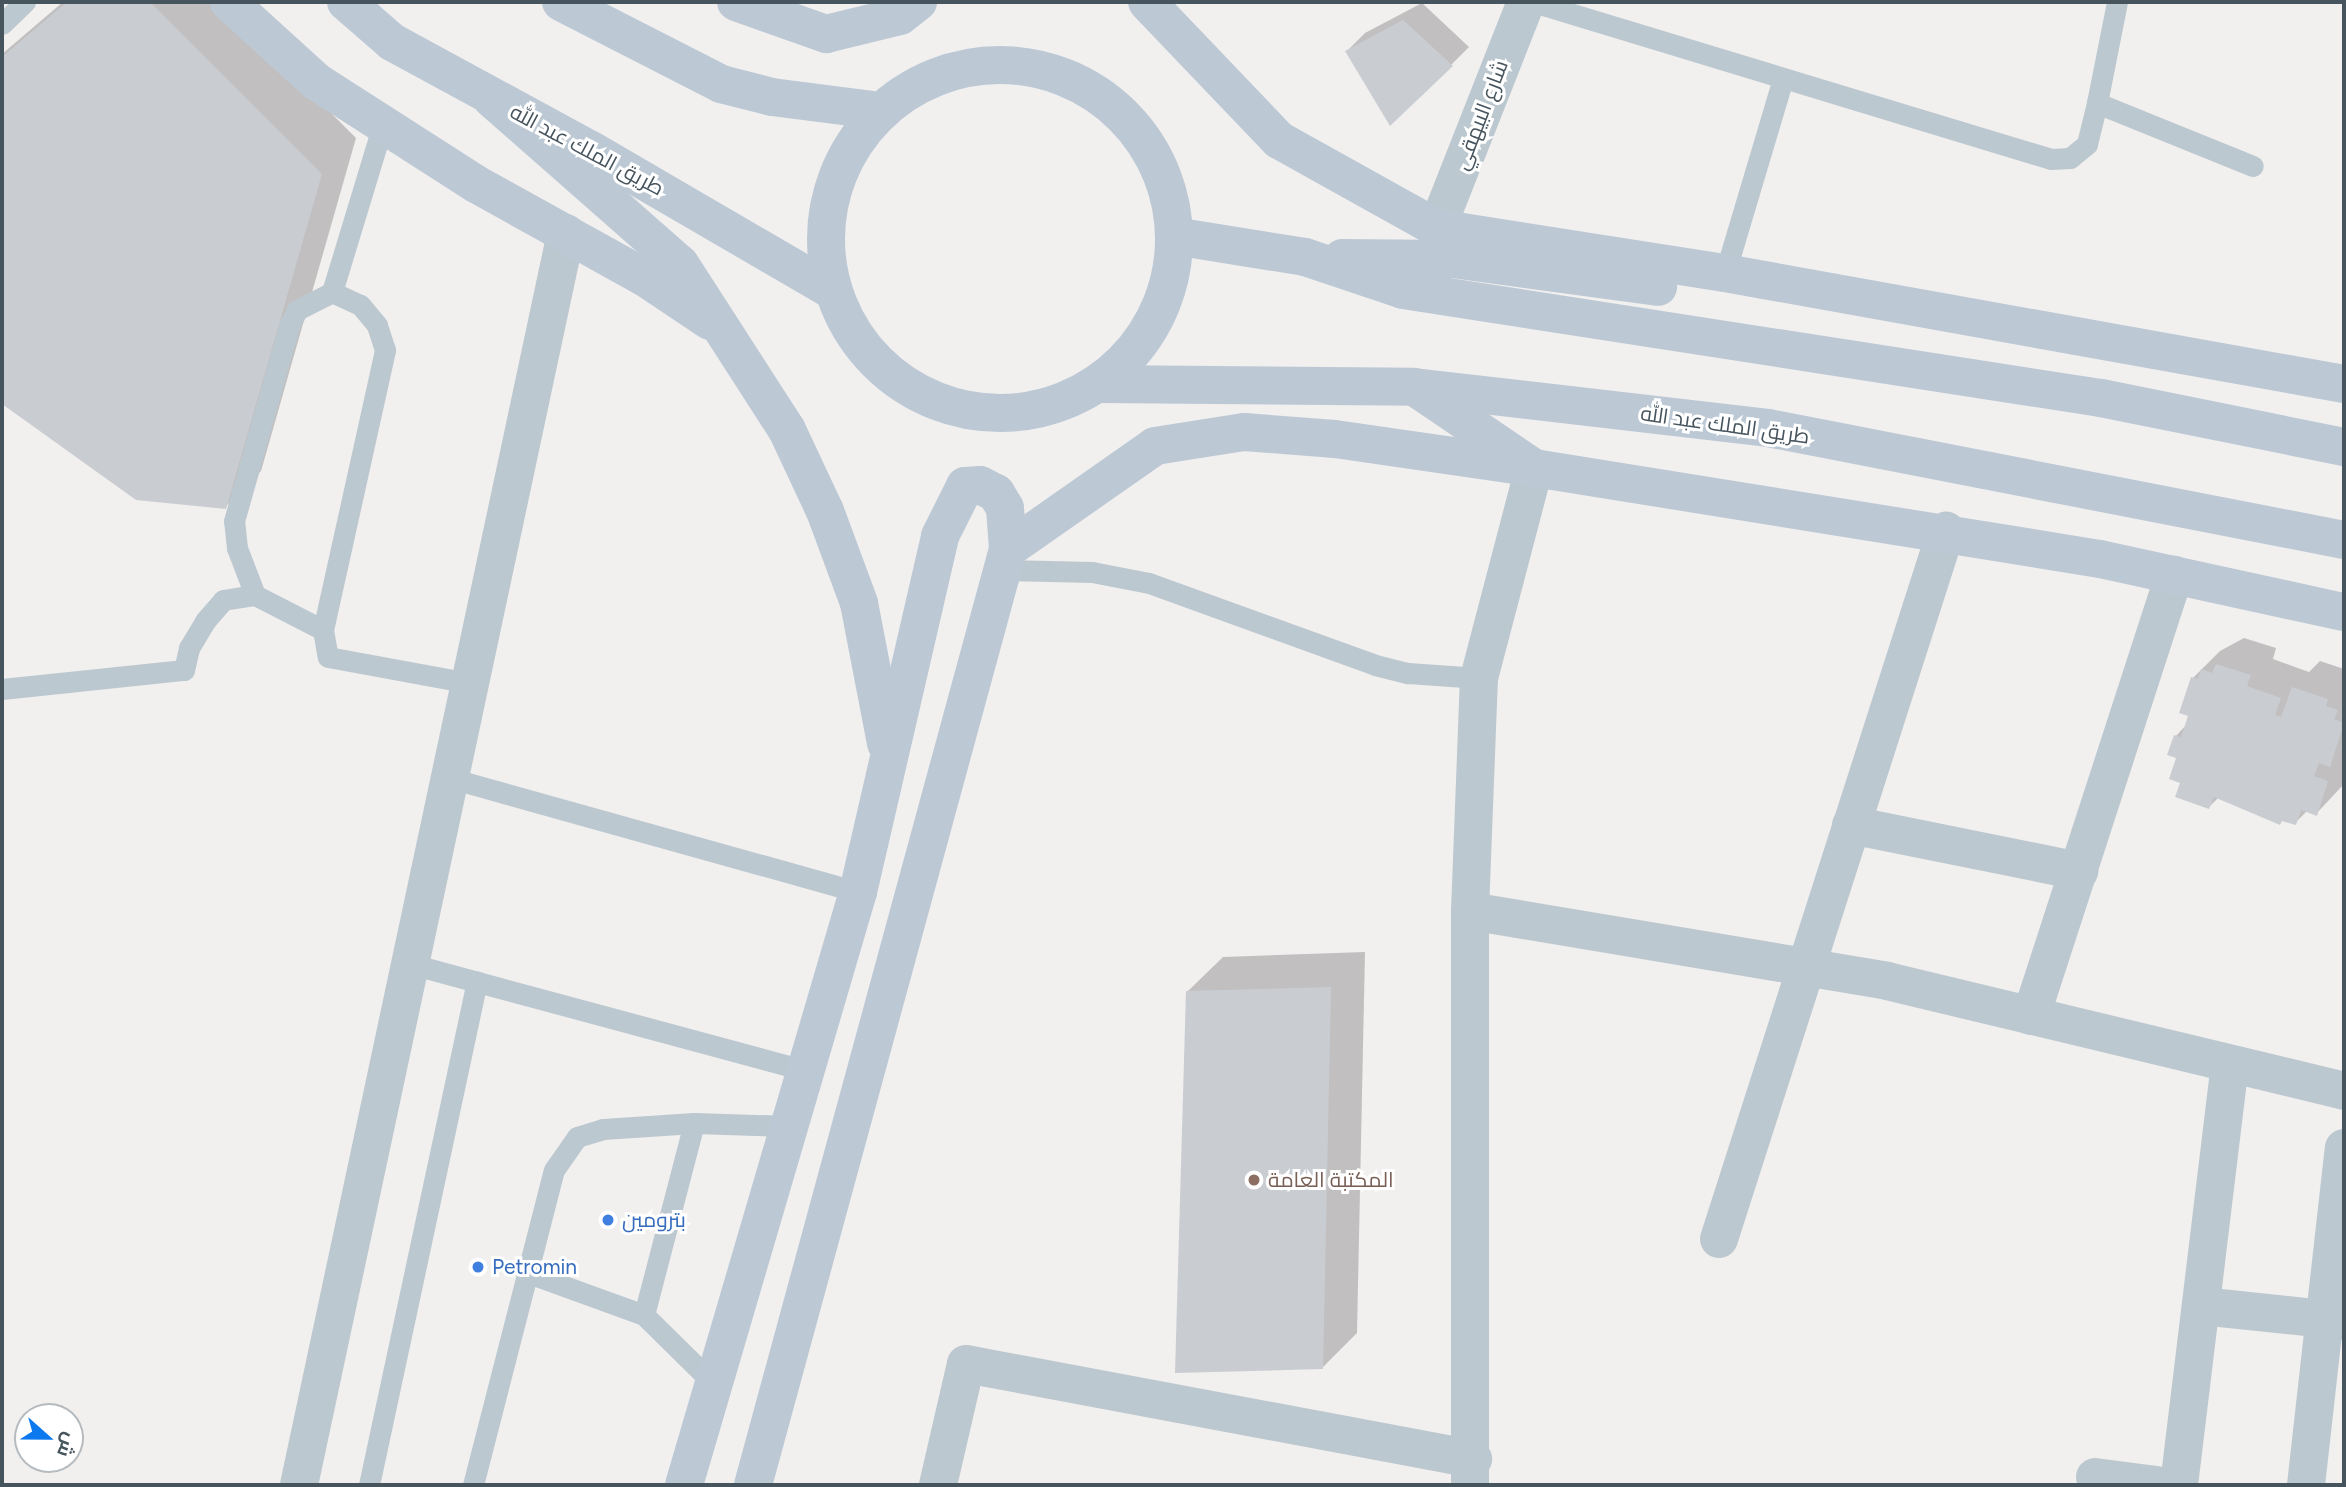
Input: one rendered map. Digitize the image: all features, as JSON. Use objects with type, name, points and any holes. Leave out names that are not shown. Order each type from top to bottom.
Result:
[{"type":"street","points":[[229,2],[317,82],[383,124],[644,277],[723,330]]},
{"type":"street","name":"طريق الملك عبد الله","points":[[346,2],[392,42],[492,99],[591,149],[833,291]]},
{"type":"street","points":[[561,2],[721,84],[772,97],[881,111]]},
{"type":"street","points":[[736,2],[826,34],[900,16],[918,2]]},
{"type":"street","points":[[1146,2],[1279,140],[1437,228],[1726,273],[2344,384]]},
{"type":"street","name":"شارع البيهقي","points":[[1437,228],[1526,2]]},
{"type":"street","points":[[1003,64],[1048,70],[1088,88],[1124,115],[1151,150],[1168,192],[1174,236],[1170,279],[1155,319],[1130,355],[1098,384],[1049,407],[1009,412],[942,404],[895,379],[857,340],[833,291],[826,243],[832,194],[851,149],[881,111],[918,85],[959,69],[1003,64]]},
{"type":"street","points":[[492,99],[680,264],[787,430],[825,511],[859,603],[889,756]]},
{"type":"street","points":[[299,1485],[566,233]]},
{"type":"street","points":[[1174,236],[1306,257],[1452,259],[1738,297],[1908,306]]},
{"type":"street","points":[[1306,257],[1403,290],[2101,398],[2344,447]]},
{"type":"street","name":"طريق الملك عبد الله","points":[[1098,384],[1414,387],[1768,428],[2344,540]]},
{"type":"street","points":[[1414,387],[1534,468]]},
{"type":"street","points":[[1005,559],[1155,446],[1257,433],[1335,439],[1946,531],[2174,575],[2344,612]]},
{"type":"street","points":[[938,1485],[966,1364],[1471,1472],[1470,911],[1479,678],[1534,468]]},
{"type":"street","points":[[684,1485],[858,892],[940,536],[965,486],[981,485],[996,492],[1005,508],[1005,559],[752,1485]]},
{"type":"street","points":[[1719,1239],[1946,531]]},
{"type":"street","points":[[2031,1017],[2174,575]]},
{"type":"street","points":[[1851,825],[2079,871]]},
{"type":"street","points":[[1470,911],[1887,981],[2344,1091]]},
{"type":"street","points":[[2179,1485],[2230,1065]]},
{"type":"street","points":[[2306,1485],[2336,1320],[2344,1148]]},
{"type":"street","points":[[2201,1306],[2336,1320]]},
{"type":"street","points":[[2095,1477],[2156,1485]]},
{"type":"lane","points":[[2,24],[25,2]]},
{"type":"lane","points":[[1532,2],[2051,159],[2070,158],[2087,144],[2117,2]]},
{"type":"lane","points":[[1726,273],[1783,78]]},
{"type":"lane","points":[[2097,103],[2253,166]]},
{"type":"lane","points":[[255,595],[237,548],[234,521],[289,327],[297,310],[332,292],[383,124]]},
{"type":"lane","points":[[332,292],[360,305],[377,326],[385,350],[323,629],[328,657],[470,683]]},
{"type":"lane","points":[[1005,559],[1149,583],[1375,665],[1408,673],[1479,678]]},
{"type":"lane","points":[[2,689],[184,670],[189,648],[205,621],[223,600],[255,595],[323,629]]},
{"type":"lane","points":[[450,778],[858,892]]},
{"type":"lane","points":[[411,964],[807,1071]]},
{"type":"lane","points":[[369,1485],[477,981]]},
{"type":"lane","points":[[473,1485],[554,1170],[577,1137],[603,1129],[694,1123],[791,1126]]},
{"type":"lane","points":[[643,1315],[694,1123]]},
{"type":"lane","points":[[528,1273],[643,1315],[714,1384]]},
{"type":"building","points":[[67,2],[150,2],[322,174],[226,509],[136,500],[2,404],[2,57]]},
{"type":"building","points":[[1403,20],[1453,66],[1390,126],[1345,51]]},
{"type":"building","points":[[2216,664],[2251,675],[2247,686],[2281,698],[2275,715],[2281,717],[2292,687],[2328,699],[2326,706],[2338,710],[2334,719],[2344,723],[2330,767],[2319,763],[2314,776],[2328,781],[2317,816],[2301,810],[2296,825],[2282,821],[2280,825],[2214,797],[2209,809],[2175,797],[2180,783],[2169,779],[2176,758],[2167,755],[2174,735],[2181,737],[2188,716],[2179,713],[2191,677],[2198,679],[2201,669],[2212,673]]},
{"type":"building","name":"المكتبة العامة","points":[[1331,987],[1323,1369],[1175,1373],[1186,991]]},
{"type":"place","name":"المكتبة العامة","points":[[1254,1180]]},
{"type":"place","name":"بترومين","points":[[608,1220]]},
{"type":"place","name":"Petromin","points":[[478,1267]]}]
